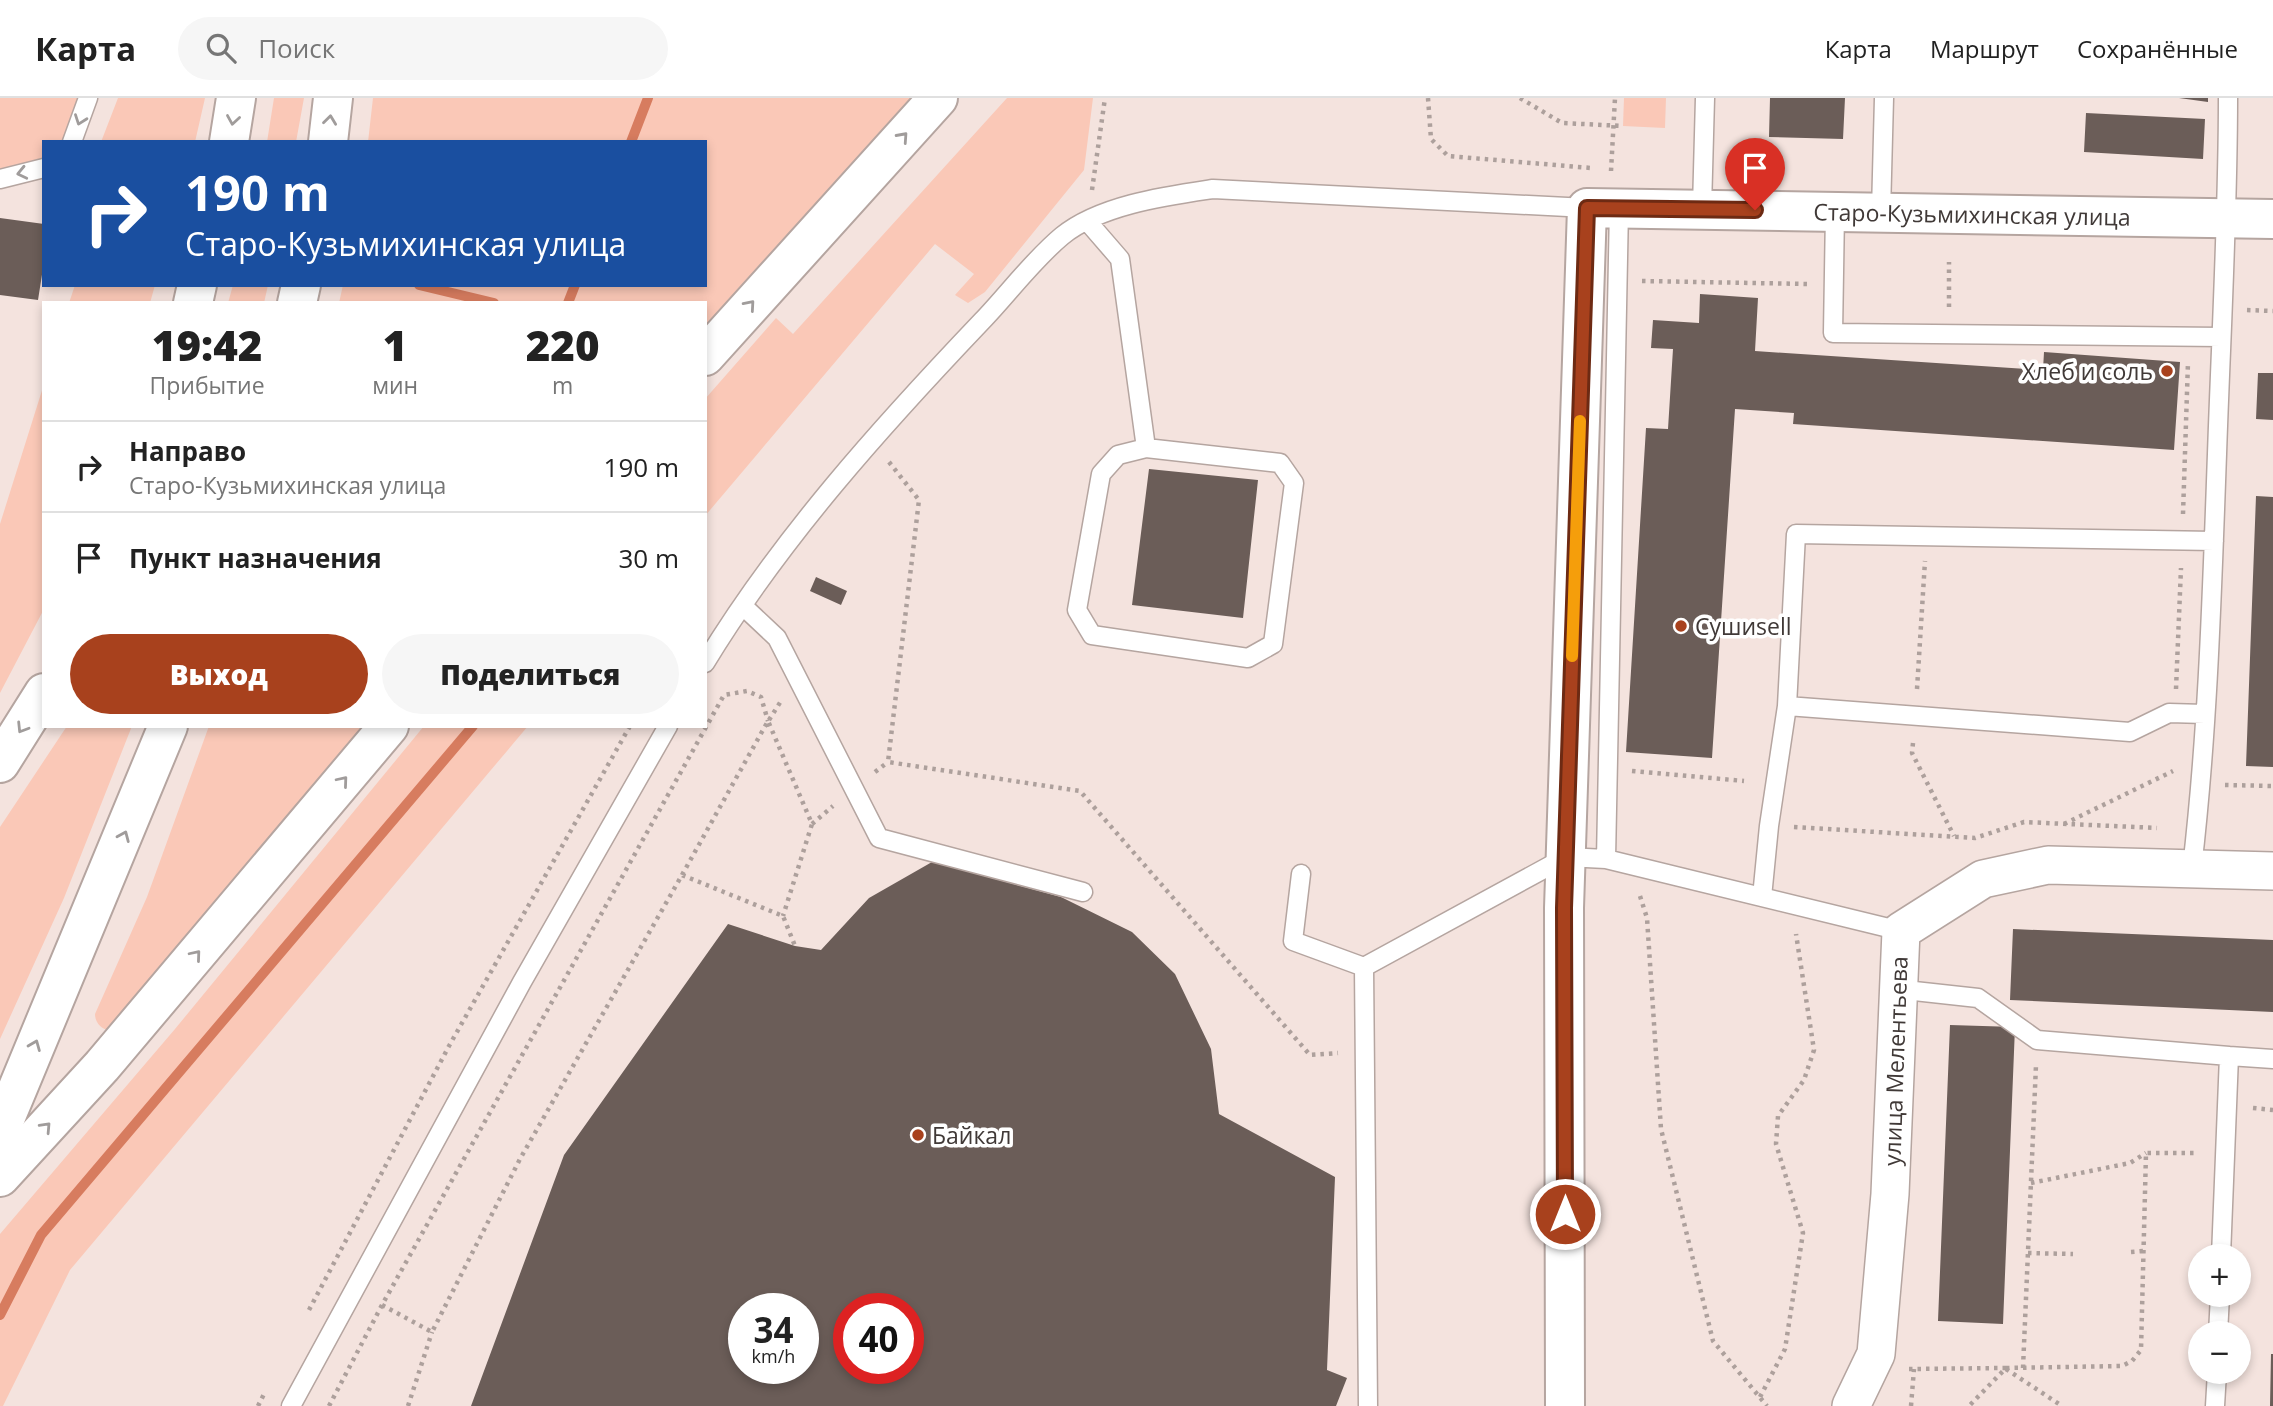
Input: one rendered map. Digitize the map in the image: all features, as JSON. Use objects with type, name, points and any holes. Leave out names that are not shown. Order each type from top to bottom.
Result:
[{"type":"street","points":[[229,140],[236,98]]},
{"type":"street","points":[[328,140],[333,98]]},
{"type":"street","points":[[707,354],[938,98]]},
{"type":"street","points":[[1565,1406],[1566,857],[1603,208]]},
{"type":"street","name":"Старо-Кузьмихинская улица","points":[[1603,208],[2273,219]]},
{"type":"street","points":[[0,763],[42,696]]},
{"type":"street","points":[[0,1131],[167,728]]},
{"type":"street","points":[[0,1177],[111,1055],[387,728]]},
{"type":"street","name":"улица Мелентьева","points":[[1851,1406],[1876,1354],[1891,1194],[1896,989],[1901,931],[1983,879],[2048,865],[2273,872]]},
{"type":"lane","points":[[73,140],[88,98]]},
{"type":"lane","points":[[1702,208],[1705,98]]},
{"type":"lane","points":[[1881,212],[1884,98]]},
{"type":"lane","points":[[2192,868],[2205,714],[2214,541],[2228,98]]},
{"type":"lane","points":[[0,179],[42,168]]},
{"type":"lane","points":[[707,660],[803,525],[951,353],[1063,235],[1088,222],[1158,197],[1213,189],[1603,208],[1606,859]]},
{"type":"lane","points":[[1835,212],[1833,333],[2221,337]]},
{"type":"lane","points":[[1088,222],[1120,259],[1146,448]]},
{"type":"lane","points":[[1146,448],[1280,463],[1294,483],[1273,644],[1248,658],[1093,635],[1077,610],[1101,474],[1118,455],[1146,448]]},
{"type":"lane","points":[[1762,897],[1769,825],[1787,706],[1796,534],[2214,541]]},
{"type":"lane","points":[[743,606],[778,638],[879,838],[1083,892]]},
{"type":"lane","points":[[1787,706],[2130,732],[2169,713],[2205,714]]},
{"type":"lane","points":[[291,1406],[522,982],[667,728]]},
{"type":"lane","points":[[1301,874],[1293,941],[1364,967],[1566,857],[1606,859],[1901,931]]},
{"type":"lane","points":[[1364,967],[1368,1406]]},
{"type":"lane","points":[[1896,989],[1978,998],[2037,1040],[2273,1059]]},
{"type":"lane","points":[[2221,1244],[2229,1056]]},
{"type":"lane","points":[[2215,1406],[2216,1384]]},
{"type":"path","points":[[1088,222],[1105,98]]},
{"type":"path","points":[[1428,98],[1431,139],[1448,156],[1547,162],[1588,167],[1611,174],[1615,98]]},
{"type":"path","points":[[1520,98],[1562,123],[1623,126]]},
{"type":"path","points":[[1949,262],[1950,276]]},
{"type":"path","points":[[1672,282],[1833,285]]},
{"type":"path","points":[[2064,824],[2174,771],[2189,337]]},
{"type":"path","points":[[874,442],[919,500],[888,762],[1080,791],[1310,1055],[1365,1052]]},
{"type":"path","points":[[707,725],[724,695],[747,691],[761,697],[768,721],[812,824],[783,916],[794,946]]},
{"type":"path","points":[[408,1406],[432,1332],[520,1159],[768,721]]},
{"type":"path","points":[[305,1317],[449,1046],[629,728]]},
{"type":"path","points":[[329,1406],[382,1305],[705,728]]},
{"type":"path","points":[[1628,771],[1744,781]]},
{"type":"path","points":[[2200,784],[2273,786]]},
{"type":"path","points":[[1769,825],[1975,838],[2024,822],[2196,830]]},
{"type":"path","points":[[682,875],[783,916]]},
{"type":"path","points":[[1639,892],[1647,918],[1650,1003],[1664,1142],[1713,1341],[1767,1406]]},
{"type":"path","points":[[1760,1397],[1785,1349],[1803,1233],[1776,1144],[1778,1116],[1804,1080],[1814,1050],[1796,934]]},
{"type":"path","points":[[2023,1368],[2037,1040]]},
{"type":"path","points":[[2031,1184],[2130,1163],[2146,1153],[2225,1153]]},
{"type":"path","points":[[1870,1368],[2122,1366],[2132,1361],[2141,1350],[2146,1153]]},
{"type":"path","points":[[2131,1252],[2144,1251]]},
{"type":"path","points":[[2028,1253],[2073,1254]]},
{"type":"path","points":[[382,1305],[432,1332]]},
{"type":"path","points":[[1969,1406],[2006,1368]]},
{"type":"path","points":[[2006,1368],[2062,1406]]},
{"type":"path","points":[[1911,1406],[1914,1369]]},
{"type":"path","points":[[258,1406],[271,1382]]},
{"type":"shaded area","points":[[0,98],[80,98],[64,140],[42,140],[42,162],[0,170]]},
{"type":"shaded area","points":[[118,98],[205,98],[195,140],[102,140]]},
{"type":"shaded area","points":[[274,98],[304,98],[296,140],[267,140]]},
{"type":"shaded area","points":[[373,98],[913,98],[707,328],[707,301],[339,301],[343,287],[707,287],[707,140],[368,140]]},
{"type":"shaded area","points":[[1007,98],[1093,98],[1084,170],[985,292],[968,303],[955,295],[974,274],[935,244],[707,514],[707,397],[776,318],[793,334]]},
{"type":"shaded area","points":[[1624,98],[1666,98],[1665,128],[1623,126]]},
{"type":"shaded area","points":[[74,287],[154,287],[151,301],[70,301]]},
{"type":"shaded area","points":[[232,287],[268,287],[264,301],[229,301]]},
{"type":"shaded area","points":[[42,390],[42,613],[0,693],[0,524]]},
{"type":"shaded area","points":[[66,728],[131,728],[64,898],[0,1039],[0,827]]},
{"type":"shaded area","points":[[208,728],[364,728],[110,1030],[104,1029],[95,1014],[147,897]]},
{"type":"shaded area","points":[[422,728],[526,728],[70,1270],[3,1406],[0,1406],[0,1234],[175,1029]]},
{"type":"building","points":[[1770,98],[1845,98],[1843,139],[1769,137]]},
{"type":"building","points":[[2179,98],[2208,98],[2208,102]]},
{"type":"building","points":[[2086,113],[2205,119],[2203,159],[2084,152]]},
{"type":"building","points":[[0,218],[42,224],[42,275],[38,300],[0,295]]},
{"type":"building","points":[[1700,294],[1758,298],[1755,351],[2043,370],[2044,352],[2180,362],[2174,450],[1793,424],[1794,413],[1735,409],[1712,758],[1626,752],[1646,428],[1668,429],[1673,349],[1651,348],[1653,320],[1699,323]]},
{"type":"building","points":[[2258,373],[2273,373],[2273,420],[2256,419]]},
{"type":"building","points":[[1149,469],[1258,480],[1243,618],[1132,605]]},
{"type":"building","points":[[2256,496],[2273,497],[2273,767],[2246,766]]},
{"type":"building","points":[[816,577],[847,591],[841,605],[810,591]]},
{"type":"building","name":"Байкал","points":[[932,862],[1061,897],[1132,932],[1175,974],[1211,1049],[1219,1114],[1335,1177],[1327,1370],[1347,1378],[1336,1406],[471,1406],[564,1155],[728,924],[795,946],[821,950],[869,898]]},
{"type":"building","points":[[2013,929],[2273,940],[2273,1012],[2010,1000]]},
{"type":"building","points":[[1950,1025],[2015,1027],[2003,1324],[1938,1321]]},
{"type":"building","points":[[2273,1354],[2273,1406],[2270,1406]]},
{"type":"waterway","points":[[632,140],[648,98]]},
{"type":"waterway","points":[[427,287],[486,301]]},
{"type":"waterway","points":[[569,301],[574,287]]},
{"type":"waterway","points":[[0,1315],[41,1235],[471,728]]},
{"type":"slow traffic","points":[[1572,656],[1580,421]]},
{"type":"place","name":"Хлеб и соль","points":[[2167,371]]},
{"type":"place","name":"Сушиsell","points":[[1681,626]]},
{"type":"place","name":"Байкал","points":[[918,1135]]},
{"type":"route","points":[[1565,1214],[1564,908],[1587,208],[1755,210]]}]
